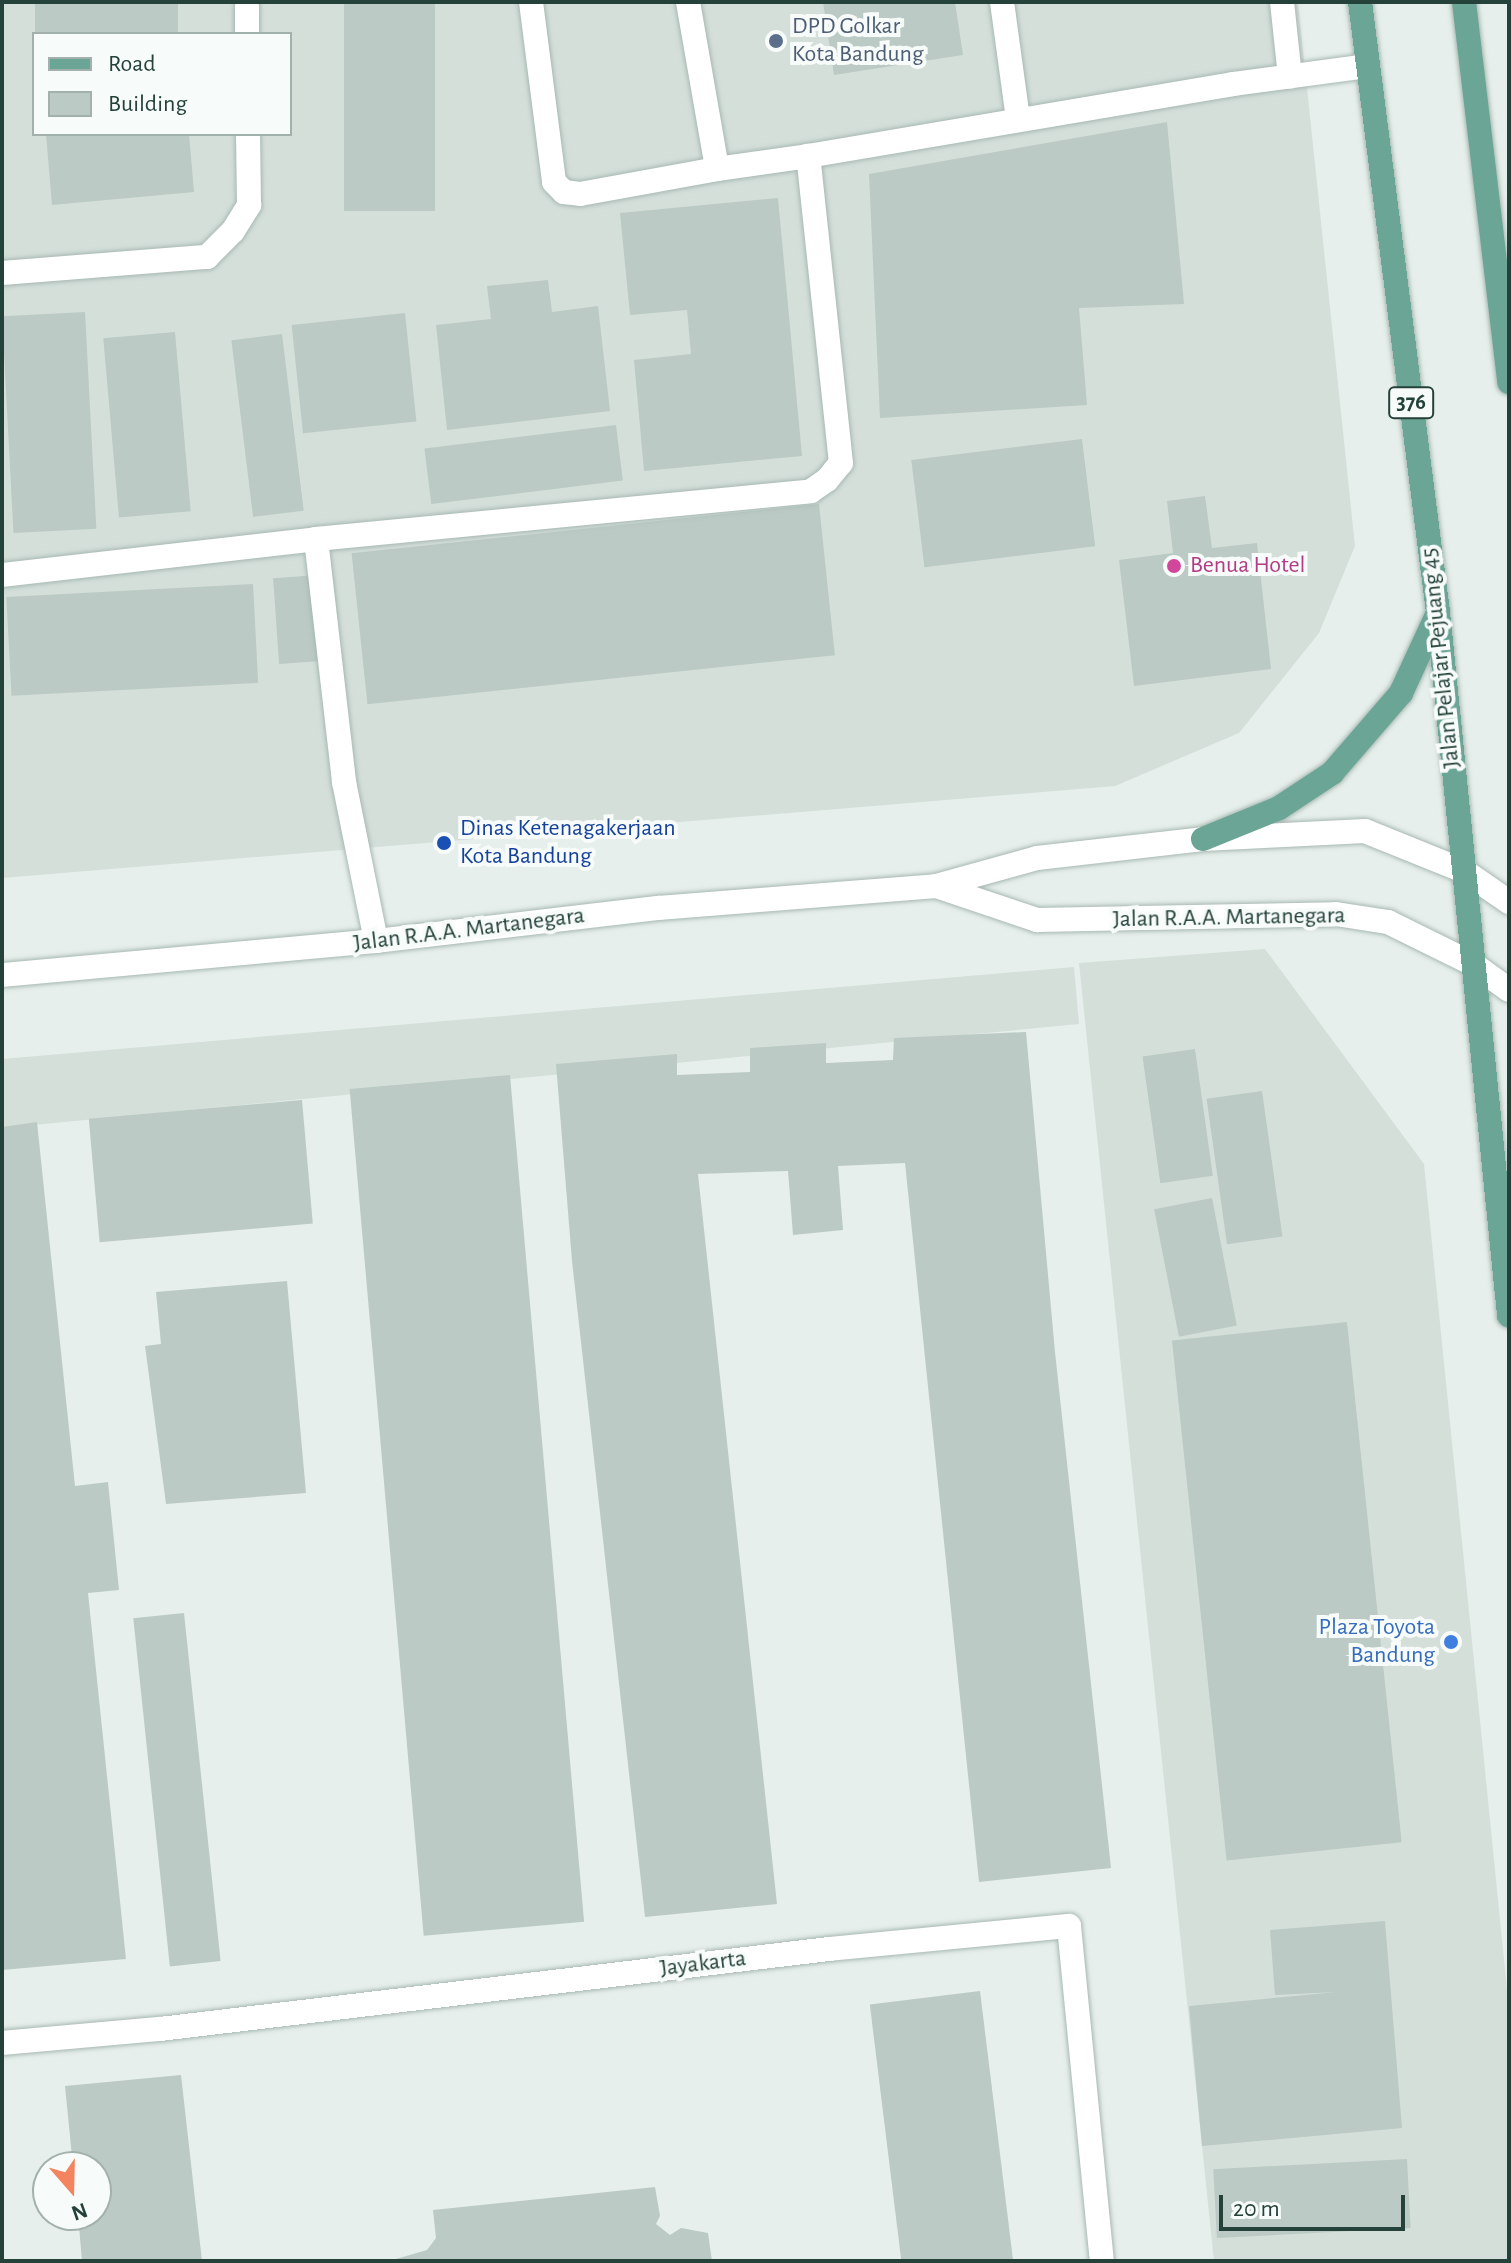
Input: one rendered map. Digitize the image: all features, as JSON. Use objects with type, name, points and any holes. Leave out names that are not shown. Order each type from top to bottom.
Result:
[{"type":"main road","points":[[531,2],[554,182],[564,192],[580,194],[1018,119],[1368,66]]},
{"type":"main road","points":[[688,2],[717,169]]},
{"type":"main road","points":[[1002,2],[1018,119]]},
{"type":"main road","points":[[1282,2],[1290,77]]},
{"type":"main road","name":"Jalan Pelajar Pejuang 45","points":[[1360,2],[1438,612],[1509,1315]]},
{"type":"main road","points":[[1464,2],[1509,382]]},
{"type":"main road","points":[[247,7],[247,32]]},
{"type":"main road","points":[[2,273],[207,257],[233,231],[249,205],[248,136]]},
{"type":"main road","points":[[2,575],[316,539],[811,491],[827,480],[841,463],[808,156]]},
{"type":"main road","points":[[316,539],[344,782],[376,941]]},
{"type":"main road","points":[[1203,839],[1279,808],[1332,773],[1401,693],[1438,612]]},
{"type":"main road","name":"Jalan R.A.A. Martanegara","points":[[2,975],[376,941],[658,908],[936,886],[1037,858],[1203,839],[1365,831],[1464,871],[1509,902]]},
{"type":"main road","name":"Jalan R.A.A. Martanegara","points":[[936,886],[1037,920],[1336,914],[1388,922],[1473,964],[1509,990]]},
{"type":"main road","name":"Jayakarta","points":[[2,2043],[160,2029],[829,1949],[1069,1926],[1102,2261]]},
{"type":"shaded area","points":[[2,2],[1298,2],[1355,546],[1319,633],[1239,733],[1115,786],[2,878]]},
{"type":"shaded area","points":[[1265,949],[1424,1164],[1509,2009],[1509,2261],[1214,2261],[1079,963]]},
{"type":"shaded area","points":[[1074,967],[1079,1024],[2,1128],[2,1059]]},
{"type":"building","points":[[35,2],[178,2],[178,32],[35,32]]},
{"type":"building","points":[[344,2],[435,2],[435,211],[344,211]]},
{"type":"building","points":[[823,2],[955,2],[963,55],[834,75]]},
{"type":"building","points":[[1167,122],[1184,304],[1079,308],[1087,405],[880,418],[869,174]]},
{"type":"building","points":[[46,136],[189,136],[194,192],[52,205]]},
{"type":"building","points":[[778,198],[802,456],[644,471],[634,360],[691,354],[687,310],[630,315],[620,213]]},
{"type":"building","points":[[548,280],[552,312],[598,306],[610,411],[447,430],[436,325],[491,319],[487,286]]},
{"type":"building","points":[[85,312],[96,529],[13,533],[2,316]]},
{"type":"building","points":[[405,313],[416,421],[303,433],[292,325]]},
{"type":"building","points":[[175,332],[191,511],[119,518],[103,338]]},
{"type":"building","points":[[282,334],[304,511],[253,517],[231,340]]},
{"type":"building","points":[[616,425],[623,481],[431,504],[424,449]]},
{"type":"building","points":[[1082,439],[1095,546],[924,567],[911,460]]},
{"type":"building","points":[[1205,496],[1212,548],[1257,543],[1271,669],[1134,686],[1119,560],[1173,553],[1167,501]]},
{"type":"building","points":[[819,504],[835,655],[367,704],[352,553]]},
{"type":"building","points":[[318,575],[324,661],[279,664],[273,578]]},
{"type":"building","points":[[253,584],[258,683],[12,696],[6,597]]},
{"type":"building","points":[[1026,1032],[1055,1352],[1111,1868],[979,1882],[905,1163],[838,1166],[843,1230],[793,1235],[788,1171],[698,1174],[777,1904],[645,1917],[572,1261],[556,1064],[677,1054],[677,1075],[750,1072],[750,1048],[826,1043],[826,1063],[893,1060],[894,1038]]},
{"type":"building","points":[[1195,1049],[1213,1176],[1160,1183],[1143,1056]]},
{"type":"building","points":[[510,1075],[584,1922],[424,1936],[350,1089]]},
{"type":"building","points":[[1262,1091],[1282,1237],[1227,1244],[1207,1099]]},
{"type":"building","points":[[302,1100],[313,1224],[100,1242],[89,1119]]},
{"type":"building","points":[[37,1122],[75,1486],[108,1482],[119,1590],[88,1593],[126,1959],[2,1970],[2,1127]]},
{"type":"building","points":[[1212,1198],[1237,1326],[1179,1337],[1154,1209]]},
{"type":"building","points":[[287,1281],[306,1493],[166,1504],[145,1346],[161,1344],[156,1292]]},
{"type":"building","points":[[1347,1322],[1402,1842],[1227,1861],[1172,1340]]},
{"type":"building","points":[[184,1613],[221,1961],[170,1966],[133,1618]]},
{"type":"building","points":[[1385,1921],[1402,2128],[1202,2146],[1189,2006],[1337,1992],[1275,1995],[1270,1930]]},
{"type":"building","points":[[980,1991],[1013,2261],[901,2261],[870,2005]]},
{"type":"building","points":[[181,2075],[202,2261],[82,2261],[79,2231],[112,2231],[112,2151],[71,2151],[65,2086]]},
{"type":"building","points":[[1407,2159],[1411,2228],[1217,2238],[1213,2169]]},
{"type":"building","points":[[655,2187],[660,2216],[656,2224],[670,2235],[681,2228],[708,2233],[712,2261],[389,2261],[427,2250],[436,2238],[433,2210]]},
{"type":"place","name":"DPD Golkar Kota Bandung","points":[[776,41]]},
{"type":"place","name":"Benua Hotel","points":[[1174,566]]},
{"type":"place","name":"Dinas Ketenagakerjaan Kota Bandung","points":[[444,843]]},
{"type":"place","name":"Plaza Toyota Bandung","points":[[1451,1642]]}]
